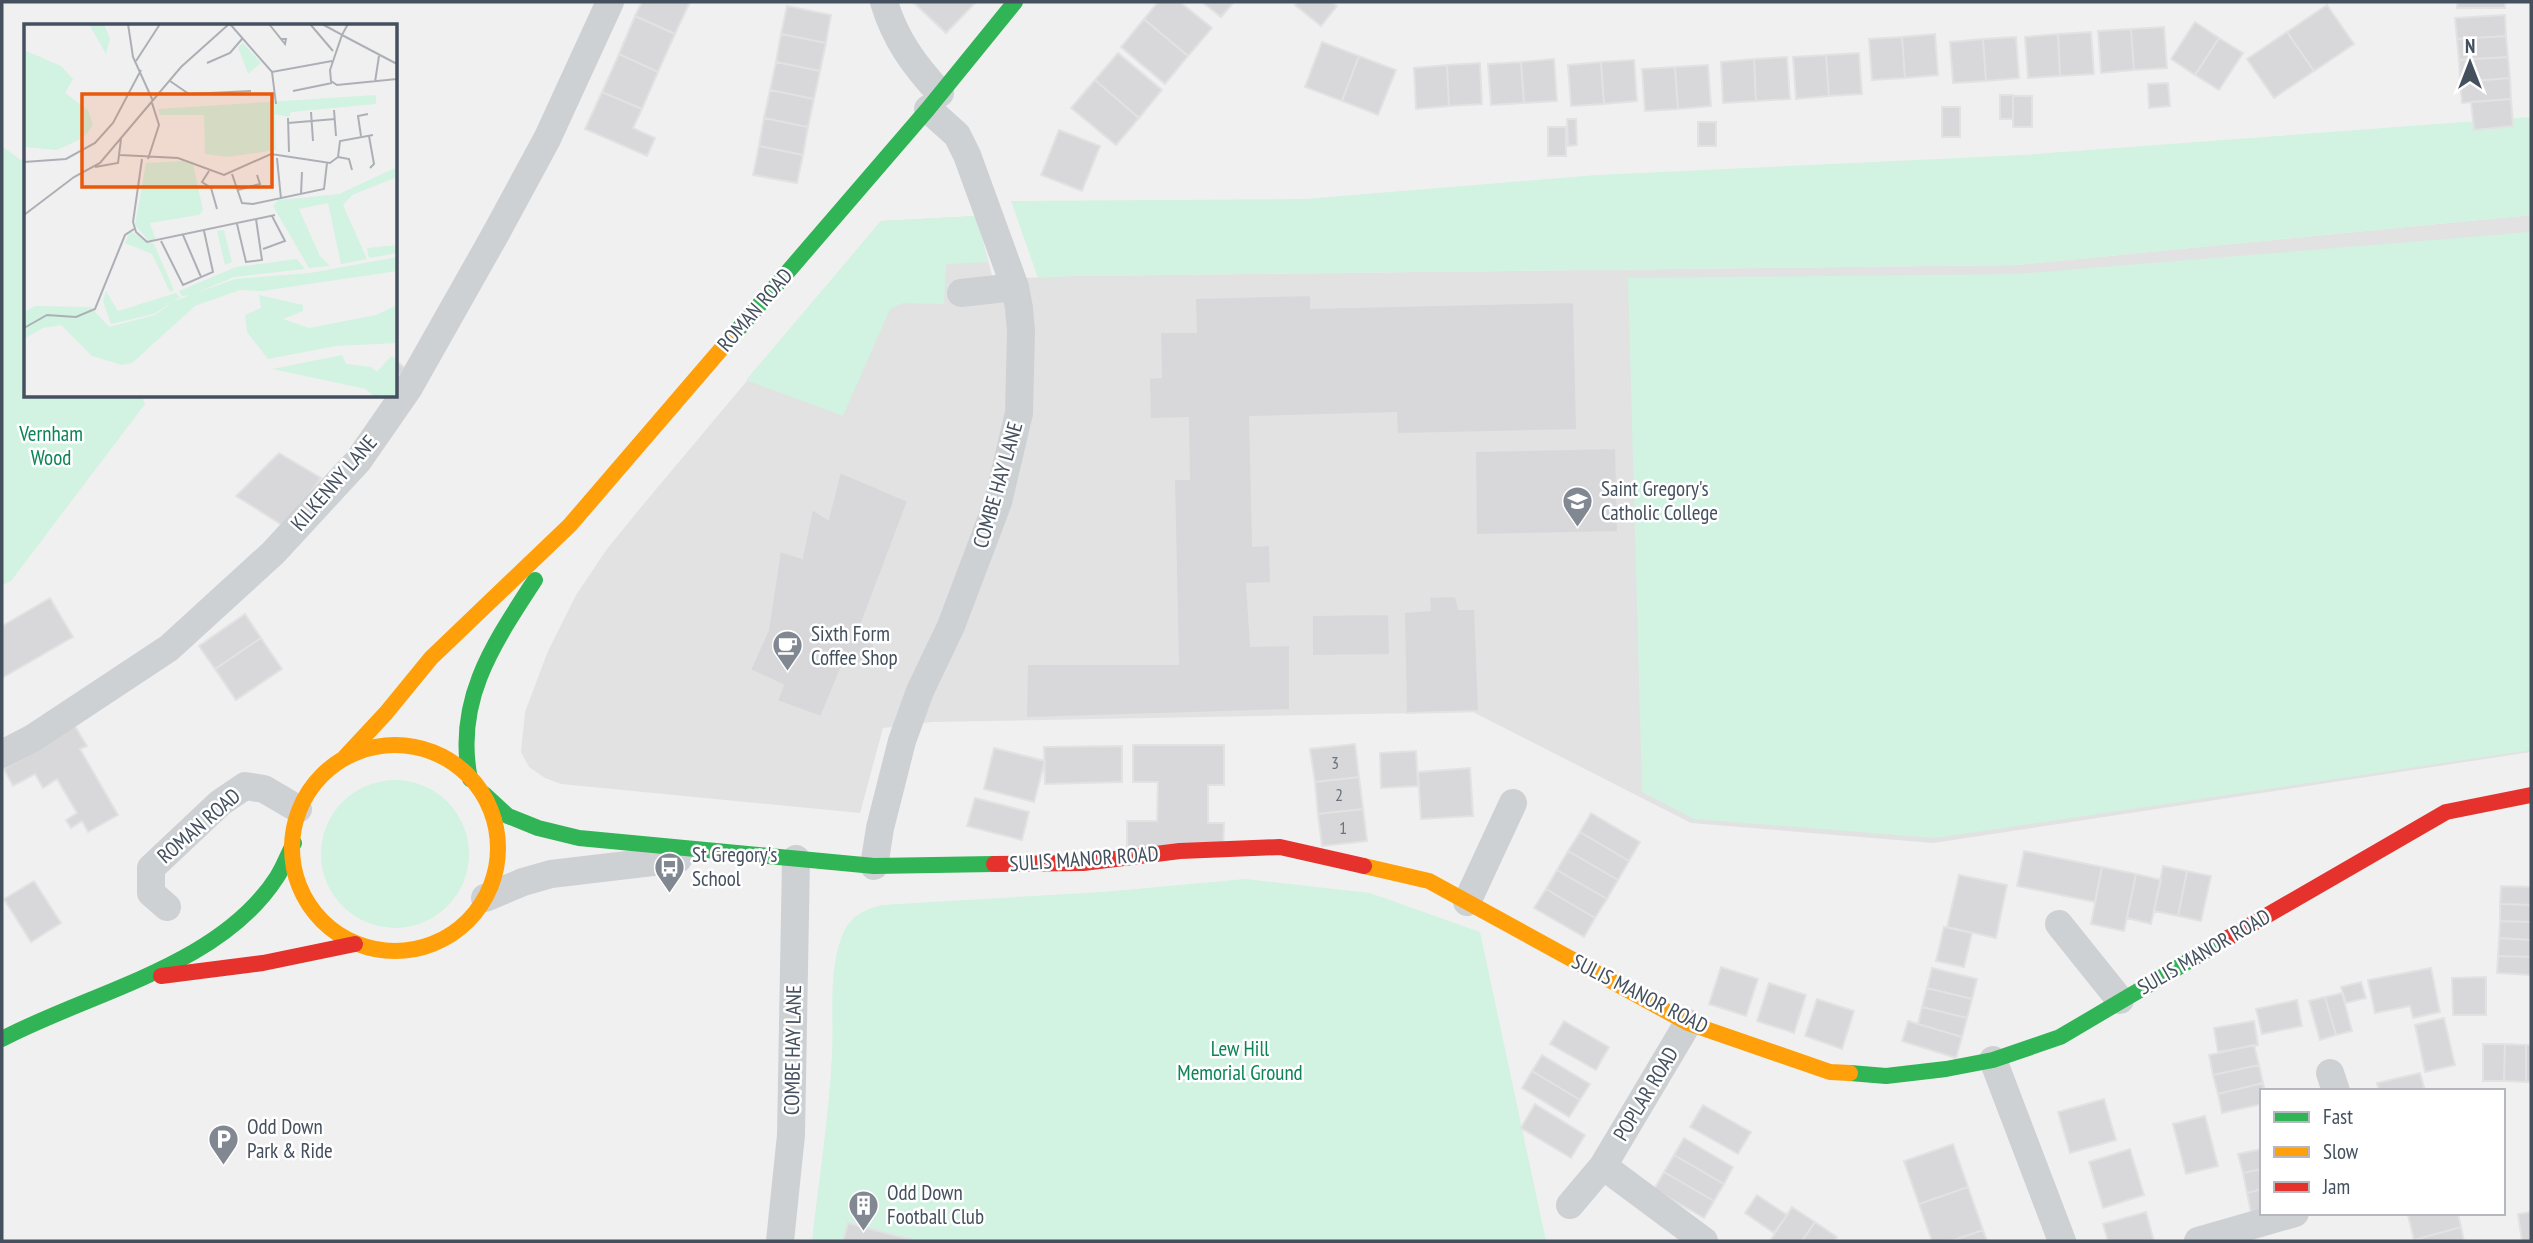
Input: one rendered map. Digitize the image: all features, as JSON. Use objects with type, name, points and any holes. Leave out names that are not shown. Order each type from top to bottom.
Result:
[{"type":"main road","name":"ROMAN ROAD","points":[[345,757],[431,658],[570,525],[934,101],[1015,2]]},
{"type":"main road","name":"ROMAN ROAD","points":[[470,779],[464,749],[475,685],[489,649],[570,525]]},
{"type":"main road","points":[[2,1039],[52,1014],[143,978],[213,938],[241,918],[288,860],[298,809],[308,790],[345,757],[370,747],[396,744],[424,747],[451,759],[484,794],[493,817],[499,848],[494,882],[473,917],[449,937],[422,949],[397,952],[355,944],[328,928],[307,905],[293,872],[293,843]]},
{"type":"main road","name":"SULIS MANOR ROAD","points":[[484,794],[508,816],[538,828],[579,838],[874,866],[1083,863],[1180,851],[1280,847],[1429,881],[1688,1023],[1829,1072],[1886,1076],[1993,1060],[2060,1037],[2446,811],[2531,795]]},
{"type":"main road","points":[[143,978],[277,961],[355,944]]},
{"type":"street","name":"KILKENNY LANE","points":[[2,754],[33,738],[169,648],[273,553],[358,461],[408,389],[495,235],[547,139],[610,2]]},
{"type":"street","name":"COMBE HAY LANE","points":[[874,866],[880,828],[902,741],[919,691],[951,626],[998,502],[1019,413],[1021,331],[1014,287],[967,155],[912,62],[884,2]]},
{"type":"street","points":[[961,293],[1014,287]]},
{"type":"street","name":"ROMAN ROAD","points":[[167,907],[151,893],[140,889],[151,868],[220,803],[245,786],[264,789],[298,809]]},
{"type":"street","points":[[1467,902],[1513,803]]},
{"type":"street","name":"SULIS MANOR ROAD","points":[[485,898],[551,874],[740,853]]},
{"type":"street","name":"COMBE HAY LANE","points":[[780,1241],[791,1135],[796,859]]},
{"type":"street","points":[[2059,924],[2120,1000]]},
{"type":"street","name":"POPLAR ROAD","points":[[1570,1205],[1603,1166],[1688,1023]]},
{"type":"street","points":[[1993,1060],[2062,1241]]},
{"type":"street","points":[[1603,1166],[1703,1241]]},
{"type":"street","points":[[2198,1241],[2288,1215]]},
{"type":"shaded area","name":"Saint Gregory's Catholic College","points":[[2531,215],[2531,752],[1933,843],[1691,823],[1473,712],[932,722],[883,728],[860,813],[561,784],[545,778],[529,767],[521,752],[525,712],[548,651],[576,595],[607,549],[881,221],[976,216],[993,279],[2016,265]]},
{"type":"green space","points":[[2531,117],[2531,215],[2016,265],[1038,278],[1011,201],[1306,199],[1597,175],[2023,155]]},
{"type":"green space","name":"Vernham Wood","points":[[2,146],[24,162],[24,397],[142,397],[145,404],[11,581],[2,585]]},
{"type":"green space","points":[[976,216],[988,262],[946,264],[944,304],[903,303],[890,309],[843,416],[746,380],[881,221]]},
{"type":"green space","points":[[2531,232],[2531,750],[1935,838],[1694,819],[1642,792],[1628,278],[2018,274]]},
{"type":"green space","points":[[395,780],[423,785],[448,801],[464,826],[469,854],[464,882],[448,907],[423,923],[395,928],[367,923],[342,907],[326,882],[321,854],[326,826],[342,801],[367,785]]},
{"type":"green space","name":"Lew Hill Memorial Ground","points":[[1245,879],[1370,893],[1480,932],[1546,1241],[812,1241],[831,1077],[835,965],[842,936],[853,919],[882,905],[1103,892]]},
{"type":"building","points":[[642,2],[690,2],[675,34],[635,16]]},
{"type":"building","points":[[976,2],[946,33],[914,3]]},
{"type":"building","points":[[1158,2],[1180,2],[1212,28],[1188,56],[1144,19]]},
{"type":"building","points":[[1202,2],[1234,2],[1221,17]]},
{"type":"building","points":[[1297,2],[1331,2],[1337,6],[1321,26],[1295,5]]},
{"type":"building","points":[[2457,2],[2505,2],[2505,8],[2457,8]]},
{"type":"building","points":[[2327,5],[2354,44],[2314,71],[2287,32]]},
{"type":"building","points":[[787,6],[831,15],[826,43],[781,34]]},
{"type":"building","points":[[2505,15],[2506,36],[2457,39],[2455,18]]},
{"type":"building","points":[[635,16],[675,34],[658,72],[619,54]]},
{"type":"building","points":[[1144,19],[1188,56],[1165,84],[1121,47]]},
{"type":"building","points":[[2195,22],[2219,38],[2195,75],[2171,59]]},
{"type":"building","points":[[2164,27],[2167,68],[2134,70],[2131,29]]},
{"type":"building","points":[[2131,29],[2134,70],[2101,73],[2098,31]]},
{"type":"building","points":[[2091,32],[2094,74],[2060,76],[2058,34]]},
{"type":"building","points":[[2287,32],[2314,71],[2274,98],[2247,59]]},
{"type":"building","points":[[781,34],[826,43],[820,71],[776,62]]},
{"type":"building","points":[[1935,34],[1938,75],[1905,78],[1902,37]]},
{"type":"building","points":[[2058,34],[2060,76],[2028,78],[2025,37]]},
{"type":"building","points":[[2506,36],[2508,57],[2459,60],[2457,39]]},
{"type":"building","points":[[1902,37],[1905,78],[1872,80],[1869,39]]},
{"type":"building","points":[[2016,37],[2019,78],[1986,81],[1983,39]]},
{"type":"building","points":[[2219,38],[2243,53],[2219,90],[2195,75]]},
{"type":"building","points":[[1983,39],[1986,81],[1953,83],[1950,42]]},
{"type":"building","points":[[1322,42],[1359,56],[1342,101],[1305,87]]},
{"type":"building","points":[[1118,53],[1162,90],[1139,118],[1095,80]]},
{"type":"building","points":[[1859,53],[1862,94],[1829,96],[1826,55]]},
{"type":"building","points":[[619,54],[658,72],[642,109],[602,92]]},
{"type":"building","points":[[1826,55],[1829,96],[1796,99],[1793,57]]},
{"type":"building","points":[[1359,56],[1396,70],[1378,115],[1342,101]]},
{"type":"building","points":[[1787,57],[1790,99],[1756,101],[1754,59]]},
{"type":"building","points":[[2508,57],[2510,78],[2460,82],[2459,60]]},
{"type":"building","points":[[1554,59],[1557,101],[1524,103],[1521,62]]},
{"type":"building","points":[[1754,59],[1756,101],[1723,103],[1721,62]]},
{"type":"building","points":[[1634,60],[1637,101],[1604,104],[1601,62]]},
{"type":"building","points":[[776,62],[820,71],[814,99],[770,90]]},
{"type":"building","points":[[1521,62],[1524,103],[1491,105],[1488,64]]},
{"type":"building","points":[[1601,62],[1604,104],[1571,106],[1568,65]]},
{"type":"building","points":[[1480,63],[1482,104],[1449,106],[1447,65]]},
{"type":"building","points":[[1447,65],[1449,106],[1416,109],[1414,68]]},
{"type":"building","points":[[1708,65],[1711,106],[1678,109],[1675,67]]},
{"type":"building","points":[[1675,67],[1678,109],[1645,111],[1642,69]]},
{"type":"building","points":[[2510,78],[2511,99],[2462,103],[2460,82]]},
{"type":"building","points":[[1095,80],[1139,118],[1116,145],[1071,108]]},
{"type":"building","points":[[2168,83],[2170,106],[2149,108],[2148,84]]},
{"type":"building","points":[[770,90],[814,99],[808,127],[764,118]]},
{"type":"building","points":[[602,92],[642,109],[633,128],[655,138],[647,156],[585,129]]},
{"type":"building","points":[[2000,95],[2013,95],[2013,119],[2000,119]]},
{"type":"building","points":[[2013,96],[2032,96],[2032,127],[2013,127]]},
{"type":"building","points":[[2511,99],[2513,126],[2474,130],[2471,102]]},
{"type":"building","points":[[1942,107],[1960,107],[1960,137],[1942,137]]},
{"type":"building","points":[[764,118],[808,127],[803,155],[759,146]]},
{"type":"building","points":[[1567,119],[1576,119],[1577,145],[1568,146]]},
{"type":"building","points":[[1698,122],[1716,122],[1716,146],[1698,146]]},
{"type":"building","points":[[1548,127],[1566,127],[1566,156],[1548,156]]},
{"type":"building","points":[[1059,130],[1100,146],[1082,191],[1041,175]]},
{"type":"building","points":[[759,146],[803,155],[797,183],[753,175]]},
{"type":"building","points":[[1311,295],[1311,308],[1574,302],[1577,430],[1397,434],[1396,413],[1250,417],[1253,546],[1270,545],[1271,583],[1247,584],[1251,646],[1290,645],[1290,710],[1026,718],[1027,664],[1178,664],[1174,479],[1189,479],[1188,418],[1150,419],[1149,378],[1161,377],[1160,332],[1196,332],[1195,298]]},
{"type":"building","points":[[397,362],[405,368],[397,379]]},
{"type":"building","points":[[1616,448],[1618,532],[1476,535],[1475,451]]},
{"type":"building","points":[[279,453],[321,478],[285,527],[236,496]]},
{"type":"building","points":[[840,472],[908,501],[860,628],[874,628],[874,663],[843,664],[821,717],[777,701],[783,685],[750,670],[768,630],[780,551],[802,558],[812,509],[828,519]]},
{"type":"building","points":[[1456,596],[1459,609],[1475,609],[1479,711],[1406,713],[1404,612],[1430,610],[1429,597]]},
{"type":"building","points":[[50,598],[73,637],[2,678],[2,626]]},
{"type":"building","points":[[245,614],[261,638],[215,669],[199,646]]},
{"type":"building","points":[[1389,614],[1390,655],[1312,656],[1312,615]]},
{"type":"building","points":[[261,638],[282,669],[236,700],[215,669]]},
{"type":"building","points":[[73,723],[87,746],[80,749],[118,815],[88,832],[82,821],[71,828],[66,820],[77,813],[57,779],[43,788],[35,774],[13,786],[4,769]]},
{"type":"building","points":[[1355,744],[1359,777],[1315,782],[1310,749]]},
{"type":"building","points":[[1133,745],[1224,745],[1224,785],[1208,785],[1208,823],[1224,823],[1223,850],[1127,849],[1127,821],[1157,821],[1158,782],[1133,782]]},
{"type":"building","points":[[1122,746],[1122,782],[1045,784],[1044,747]]},
{"type":"building","points":[[994,748],[1045,761],[1034,802],[984,789]]},
{"type":"building","points":[[1416,751],[1418,786],[1381,788],[1380,753]]},
{"type":"building","points":[[1470,768],[1473,816],[1421,819],[1418,772]]},
{"type":"building","points":[[1359,777],[1363,809],[1318,814],[1315,782]]},
{"type":"building","points":[[975,798],[1029,812],[1022,840],[967,826]]},
{"type":"building","points":[[1363,809],[1367,841],[1322,846],[1318,814]]},
{"type":"building","points":[[1591,813],[1640,842],[1629,861],[1580,832]]},
{"type":"building","points":[[1580,832],[1629,861],[1618,880],[1568,851]]},
{"type":"building","points":[[1568,851],[1618,880],[1607,899],[1557,870]]},
{"type":"building","points":[[2024,851],[2102,867],[2095,902],[2017,886]]},
{"type":"building","points":[[2163,866],[2187,871],[2178,916],[2154,911]]},
{"type":"building","points":[[2102,867],[2136,874],[2124,931],[2091,924]]},
{"type":"building","points":[[1557,870],[1607,899],[1595,918],[1546,889]]},
{"type":"building","points":[[2187,871],[2211,876],[2201,921],[2178,916]]},
{"type":"building","points":[[2136,874],[2161,880],[2151,924],[2127,918]]},
{"type":"building","points":[[1959,875],[2007,885],[1996,938],[1947,927]]},
{"type":"building","points":[[34,881],[61,923],[31,942],[4,899]]},
{"type":"building","points":[[2501,886],[2531,887],[2531,905],[2500,904]]},
{"type":"building","points":[[1546,889],[1595,918],[1584,937],[1534,908]]},
{"type":"building","points":[[2500,904],[2531,905],[2531,922],[2500,921]]},
{"type":"building","points":[[2500,921],[2531,922],[2531,940],[2499,938]]},
{"type":"building","points":[[1944,927],[1972,933],[1964,967],[1936,961]]},
{"type":"building","points":[[2499,938],[2531,940],[2531,957],[2498,956]]},
{"type":"building","points":[[2498,956],[2531,957],[2531,975],[2497,973]]},
{"type":"building","points":[[1721,967],[1758,979],[1746,1016],[1709,1004]]},
{"type":"building","points":[[1932,968],[1977,979],[1972,999],[1927,988]]},
{"type":"building","points":[[2431,968],[2440,1012],[2413,1018],[2410,1006],[2375,1013],[2368,980]]},
{"type":"building","points":[[2486,977],[2486,1015],[2453,1015],[2452,978]]},
{"type":"building","points":[[2361,982],[2366,998],[2346,1003],[2341,987]]},
{"type":"building","points":[[1769,983],[1806,995],[1794,1033],[1757,1021]]},
{"type":"building","points":[[1927,988],[1972,999],[1967,1018],[1922,1007]]},
{"type":"building","points":[[2342,993],[2352,1031],[2336,1035],[2325,997]]},
{"type":"building","points":[[2325,997],[2336,1035],[2320,1040],[2309,1001]]},
{"type":"building","points":[[1817,999],[1854,1011],[1842,1049],[1805,1036]]},
{"type":"building","points":[[2297,1000],[2302,1026],[2262,1034],[2256,1009]]},
{"type":"building","points":[[1922,1007],[1967,1018],[1962,1037],[1918,1024]]},
{"type":"building","points":[[2444,1018],[2455,1065],[2425,1072],[2415,1025]]},
{"type":"building","points":[[1564,1021],[1609,1047],[1596,1070],[1550,1044]]},
{"type":"building","points":[[1908,1021],[1962,1037],[1956,1058],[1902,1041]]},
{"type":"building","points":[[2254,1021],[2258,1045],[2218,1052],[2214,1028]]},
{"type":"building","points":[[2483,1044],[2505,1044],[2504,1081],[2483,1081]]},
{"type":"building","points":[[2505,1044],[2526,1045],[2526,1082],[2504,1081]]},
{"type":"building","points":[[2254,1045],[2259,1065],[2213,1075],[2209,1055]]},
{"type":"building","points":[[2526,1045],[2531,1045],[2531,1082],[2526,1082]]},
{"type":"building","points":[[1542,1055],[1590,1084],[1580,1100],[1532,1071]]},
{"type":"building","points":[[2259,1065],[2263,1083],[2218,1094],[2213,1075]]},
{"type":"building","points":[[1532,1071],[1580,1100],[1569,1117],[1522,1088]]},
{"type":"building","points":[[2420,1073],[2424,1089],[2378,1089],[2377,1083]]},
{"type":"building","points":[[2263,1083],[2264,1089],[2260,1089],[2260,1104],[2222,1113],[2218,1094]]},
{"type":"building","points":[[2104,1099],[2116,1140],[2070,1153],[2058,1112]]},
{"type":"building","points":[[1535,1104],[1585,1135],[1571,1158],[1521,1128]]},
{"type":"building","points":[[1703,1105],[1751,1132],[1738,1154],[1690,1127]]},
{"type":"building","points":[[2205,1116],[2218,1166],[2186,1174],[2173,1124]]},
{"type":"building","points":[[1684,1138],[1733,1167],[1724,1184],[1674,1155]]},
{"type":"building","points":[[1953,1144],[1968,1187],[1919,1204],[1904,1161]]},
{"type":"building","points":[[2130,1149],[2144,1195],[2103,1208],[2089,1162]]},
{"type":"building","points":[[2260,1149],[2260,1169],[2243,1173],[2238,1154]]},
{"type":"building","points":[[1674,1155],[1724,1184],[1714,1201],[1664,1172]]},
{"type":"building","points":[[2260,1169],[2260,1190],[2247,1193],[2243,1173]]},
{"type":"building","points":[[1664,1172],[1714,1201],[1704,1218],[1654,1189]]},
{"type":"building","points":[[1968,1187],[1983,1230],[1951,1241],[1932,1241],[1919,1204]]},
{"type":"building","points":[[2260,1190],[2260,1210],[2251,1212],[2247,1193]]},
{"type":"building","points":[[1757,1195],[1787,1215],[1774,1233],[1745,1213]]},
{"type":"building","points":[[1792,1207],[1815,1222],[1802,1241],[1770,1241]]},
{"type":"building","points":[[2146,1212],[2154,1241],[2108,1241],[2103,1224]]},
{"type":"building","points":[[2531,1212],[2531,1241],[2522,1241],[2518,1214]]},
{"type":"building","points":[[2408,1215],[2458,1215],[2461,1227],[2414,1240]]},
{"type":"building","points":[[1815,1222],[1837,1237],[1834,1241],[1802,1241]]},
{"type":"building","name":"Odd Down Football Club","points":[[848,1223],[916,1241],[843,1241]]},
{"type":"building","points":[[2461,1227],[2464,1241],[2414,1241],[2414,1240]]},
{"type":"building","points":[[1983,1230],[1987,1241],[1951,1241]]},
{"type":"traffic: fast","points":[[729,340],[928,109],[1015,2]]},
{"type":"traffic: fast","points":[[470,779],[467,750],[468,723],[473,698],[492,650],[535,580]]},
{"type":"traffic: fast","points":[[484,794],[508,816],[538,828],[579,838],[874,866],[994,864]]},
{"type":"traffic: fast","points":[[2,1039],[151,974],[222,933],[252,908],[277,877],[294,843]]},
{"type":"traffic: fast","points":[[1850,1073],[1886,1076],[1946,1069],[1993,1060],[2060,1037],[2228,938]]},
{"type":"traffic: slow","points":[[345,757],[431,658],[570,525],[729,340]]},
{"type":"traffic: slow","points":[[395,745],[435,753],[468,775],[490,808],[498,848],[490,888],[468,921],[435,943],[395,951],[355,943],[322,921],[300,888],[292,848],[300,808],[322,775],[355,753],[395,745]]},
{"type":"traffic: slow","points":[[1364,866],[1429,881],[1688,1023],[1830,1072],[1850,1073]]},
{"type":"traffic: jam","points":[[2228,938],[2446,812],[2531,795]]},
{"type":"traffic: jam","points":[[994,864],[1083,863],[1180,851],[1280,847],[1364,866]]},
{"type":"traffic: jam","points":[[161,976],[263,963],[355,944]]},
{"type":"place","name":"Saint Gregory's Catholic College","points":[[1578,528]]},
{"type":"place","name":"Sixth Form Coffee Shop","points":[[788,673]]},
{"type":"place","name":"St Gregory's School","points":[[669,894]]},
{"type":"place","name":"Odd Down Park & Ride","points":[[224,1166]]},
{"type":"place","name":"Odd Down Football Club","points":[[864,1232]]}]
